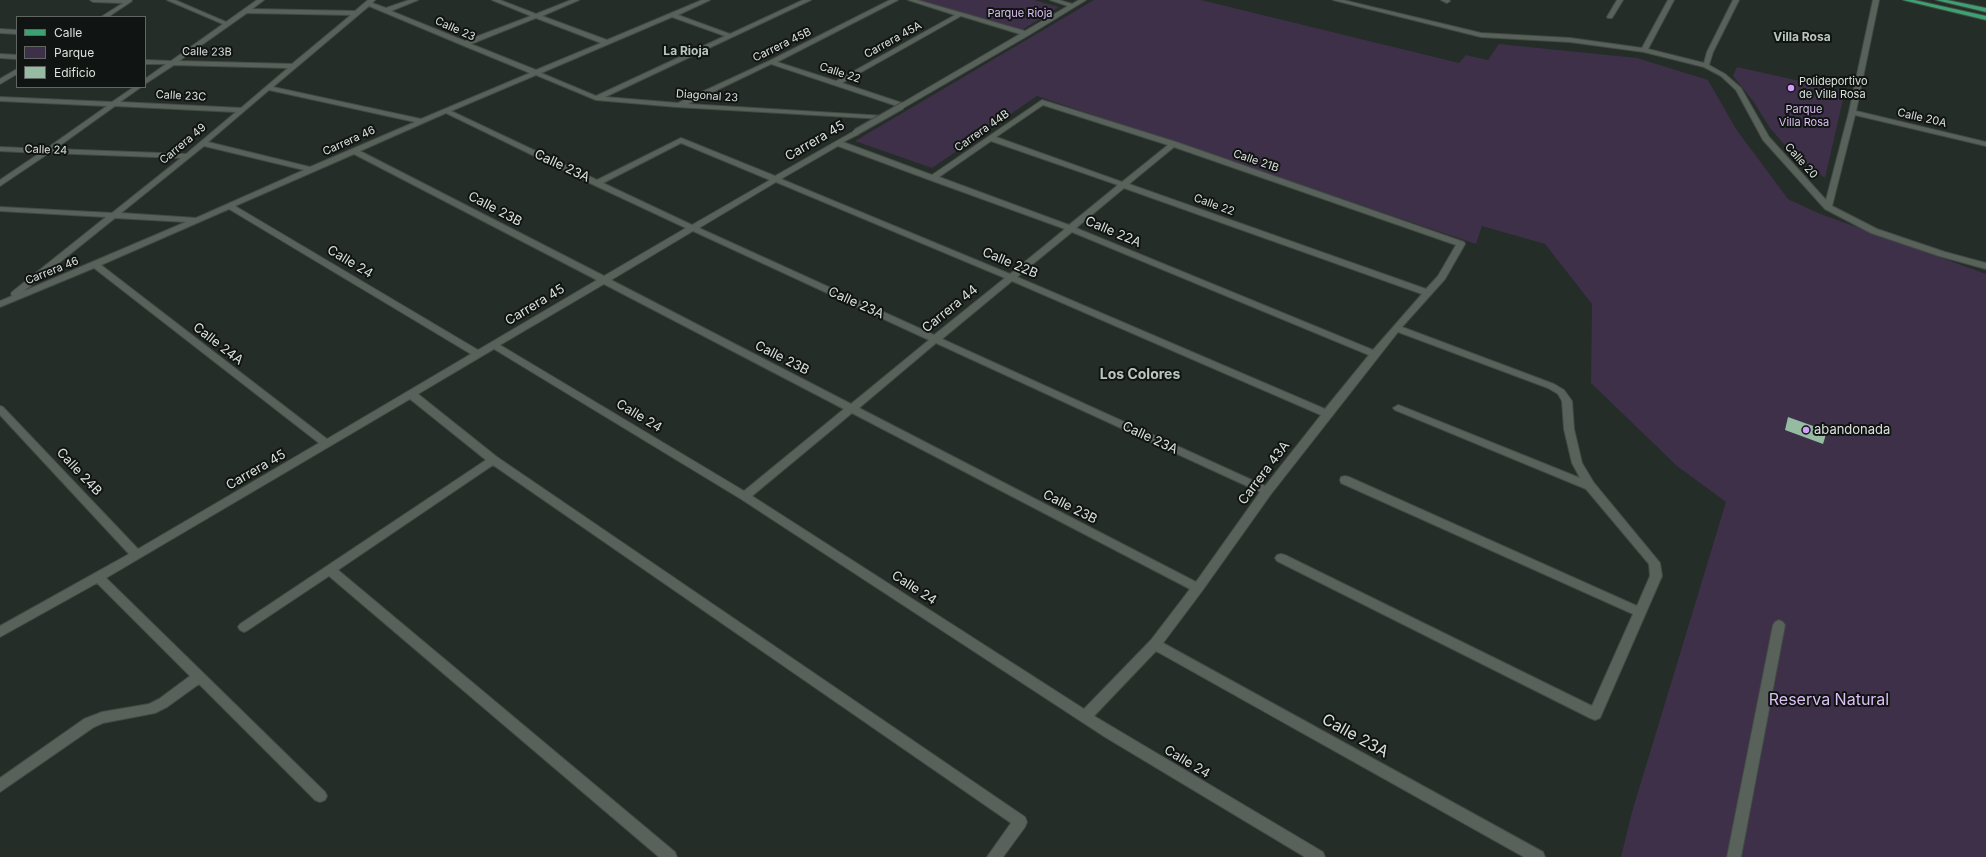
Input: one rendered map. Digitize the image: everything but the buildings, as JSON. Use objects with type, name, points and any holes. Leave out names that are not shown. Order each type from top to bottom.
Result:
[{"type":"main road","points":[[1906,0],[1986,18]]},
{"type":"main road","points":[[1939,0],[1986,10]]},
{"type":"street","points":[[93,0],[130,1]]},
{"type":"street","points":[[170,0],[227,24]]},
{"type":"street","points":[[146,81],[261,0]]},
{"type":"street","points":[[387,10],[415,0]]},
{"type":"street","points":[[495,0],[608,43]]},
{"type":"street","points":[[464,44],[576,0]]},
{"type":"street","name":"Carrera 46","points":[[3,303],[95,265],[446,111],[608,43],[705,0]]},
{"type":"street","points":[[596,98],[808,0]]},
{"type":"street","name":"Carrera 45B","points":[[677,105],[771,62],[895,0]]},
{"type":"street","points":[[911,0],[1027,34]]},
{"type":"street","points":[[1054,0],[1074,6]]},
{"type":"street","name":"Carrera 45","points":[[0,632],[138,555],[603,280],[1083,0]]},
{"type":"street","name":"Calle 20","points":[[1336,0],[1481,35],[1570,40],[1644,50],[1706,66],[1723,75],[1739,89],[1766,138],[1828,207],[1874,231],[1942,254],[1986,266]]},
{"type":"street","points":[[1610,0],[1620,1],[1610,17]]},
{"type":"street","points":[[1644,50],[1671,0]]},
{"type":"street","points":[[1706,66],[1710,52],[1736,0]]},
{"type":"street","points":[[1828,207],[1852,112],[1876,0]]},
{"type":"street","points":[[106,16],[130,1]]},
{"type":"street","name":"Calle 23","points":[[370,2],[535,74]]},
{"type":"street","name":"Carrera 49","points":[[3,303],[188,156],[355,12],[370,2]]},
{"type":"street","points":[[246,11],[355,12]]},
{"type":"street","points":[[673,15],[731,36]]},
{"type":"street","name":"Carrera 45A","points":[[836,84],[959,15]]},
{"type":"street","points":[[0,31],[16,32]]},
{"type":"street","points":[[0,56],[16,57]]},
{"type":"street","name":"Calle 23B","points":[[146,62],[292,66]]},
{"type":"street","name":"Calle 22","points":[[771,62],[902,106]]},
{"type":"street","points":[[0,82],[16,72]]},
{"type":"street","name":"Diagonal 23","points":[[535,74],[596,98],[677,105],[883,117]]},
{"type":"street","points":[[0,184],[137,88]]},
{"type":"street","points":[[267,88],[422,122]]},
{"type":"street","name":"Calle 23C","points":[[0,99],[241,110]]},
{"type":"street","name":"Carrera 44B","points":[[933,178],[1042,102]]},
{"type":"street","name":"Calle 21B","points":[[1042,102],[1173,144],[1461,244]]},
{"type":"street","name":"Calle 23A","points":[[446,111],[692,228],[1267,491]]},
{"type":"street","name":"Calle 20A","points":[[1852,112],[1986,144]]},
{"type":"street","name":"Calle 22","points":[[990,138],[1124,184],[1429,293]]},
{"type":"street","name":"Calle 22B","points":[[598,183],[681,140],[1010,277],[1327,414]]},
{"type":"street","name":"Calle 22A","points":[[838,142],[1070,228],[1375,354]]},
{"type":"street","points":[[202,143],[312,170]]},
{"type":"street","name":"Carrera 44","points":[[745,496],[850,408],[1173,144]]},
{"type":"street","name":"Calle 24","points":[[0,148],[188,156]]},
{"type":"street","name":"Calle 23B","points":[[355,151],[1198,588]]},
{"type":"street","name":"Calle 24","points":[[229,206],[478,354]]},
{"type":"street","points":[[0,209],[198,220]]},
{"type":"street","name":"Carrera 43A","points":[[1085,716],[1155,644],[1198,588],[1267,491],[1327,414],[1396,328],[1442,277],[1461,244]]},
{"type":"street","name":"Calle 24A","points":[[95,265],[326,444]]},
{"type":"street","points":[[1281,558],[1595,714],[1656,576],[1654,563],[1590,486],[1577,463],[1569,429],[1567,401],[1561,392],[1551,386],[1396,328]]},
{"type":"street","name":"Calle 24","points":[[493,345],[745,496],[1124,741],[1318,857]]},
{"type":"street","points":[[411,394],[493,460],[1020,822],[994,857]]},
{"type":"street","points":[[1398,408],[1590,486]]},
{"type":"street","name":"Calle 24B","points":[[0,409],[138,555]]},
{"type":"street","points":[[244,627],[493,460]]},
{"type":"street","points":[[1345,480],[1640,612]]},
{"type":"street","points":[[330,570],[670,857]]},
{"type":"street","points":[[98,577],[320,796]]},
{"type":"street","points":[[1734,857],[1779,625]]},
{"type":"street","name":"Calle 23A","points":[[1155,644],[1538,857]]},
{"type":"street","points":[[0,786],[89,723],[102,718],[150,709],[163,703],[199,677]]},
{"type":"green space","name":"Parque Rioja","points":[[915,0],[1034,0],[1059,7],[1022,30]]},
{"type":"green space","name":"Reserva Natural","points":[[1094,0],[1201,0],[1459,63],[1466,55],[1488,60],[1499,44],[1637,58],[1708,80],[1736,129],[1788,199],[1818,213],[1986,274],[1986,857],[1621,857],[1632,812],[1726,502],[1677,466],[1591,383],[1592,304],[1545,244],[1482,226],[1476,244],[1037,96],[932,168],[855,141]]},
{"type":"green space","name":"Parque Villa Rosa","points":[[1737,67],[1845,91],[1825,178],[1788,149],[1770,128],[1753,101],[1733,76]]},
{"type":"place","name":"Polideportivo de Villa Rosa","points":[[1791,88]]},
{"type":"place","name":"abandonada","points":[[1806,430]]},
{"type":"district","name":"Villa Rosa","points":[[1802,37]]},
{"type":"district","name":"La Rioja","points":[[686,51]]},
{"type":"district","name":"Los Colores","points":[[1140,375]]}]
